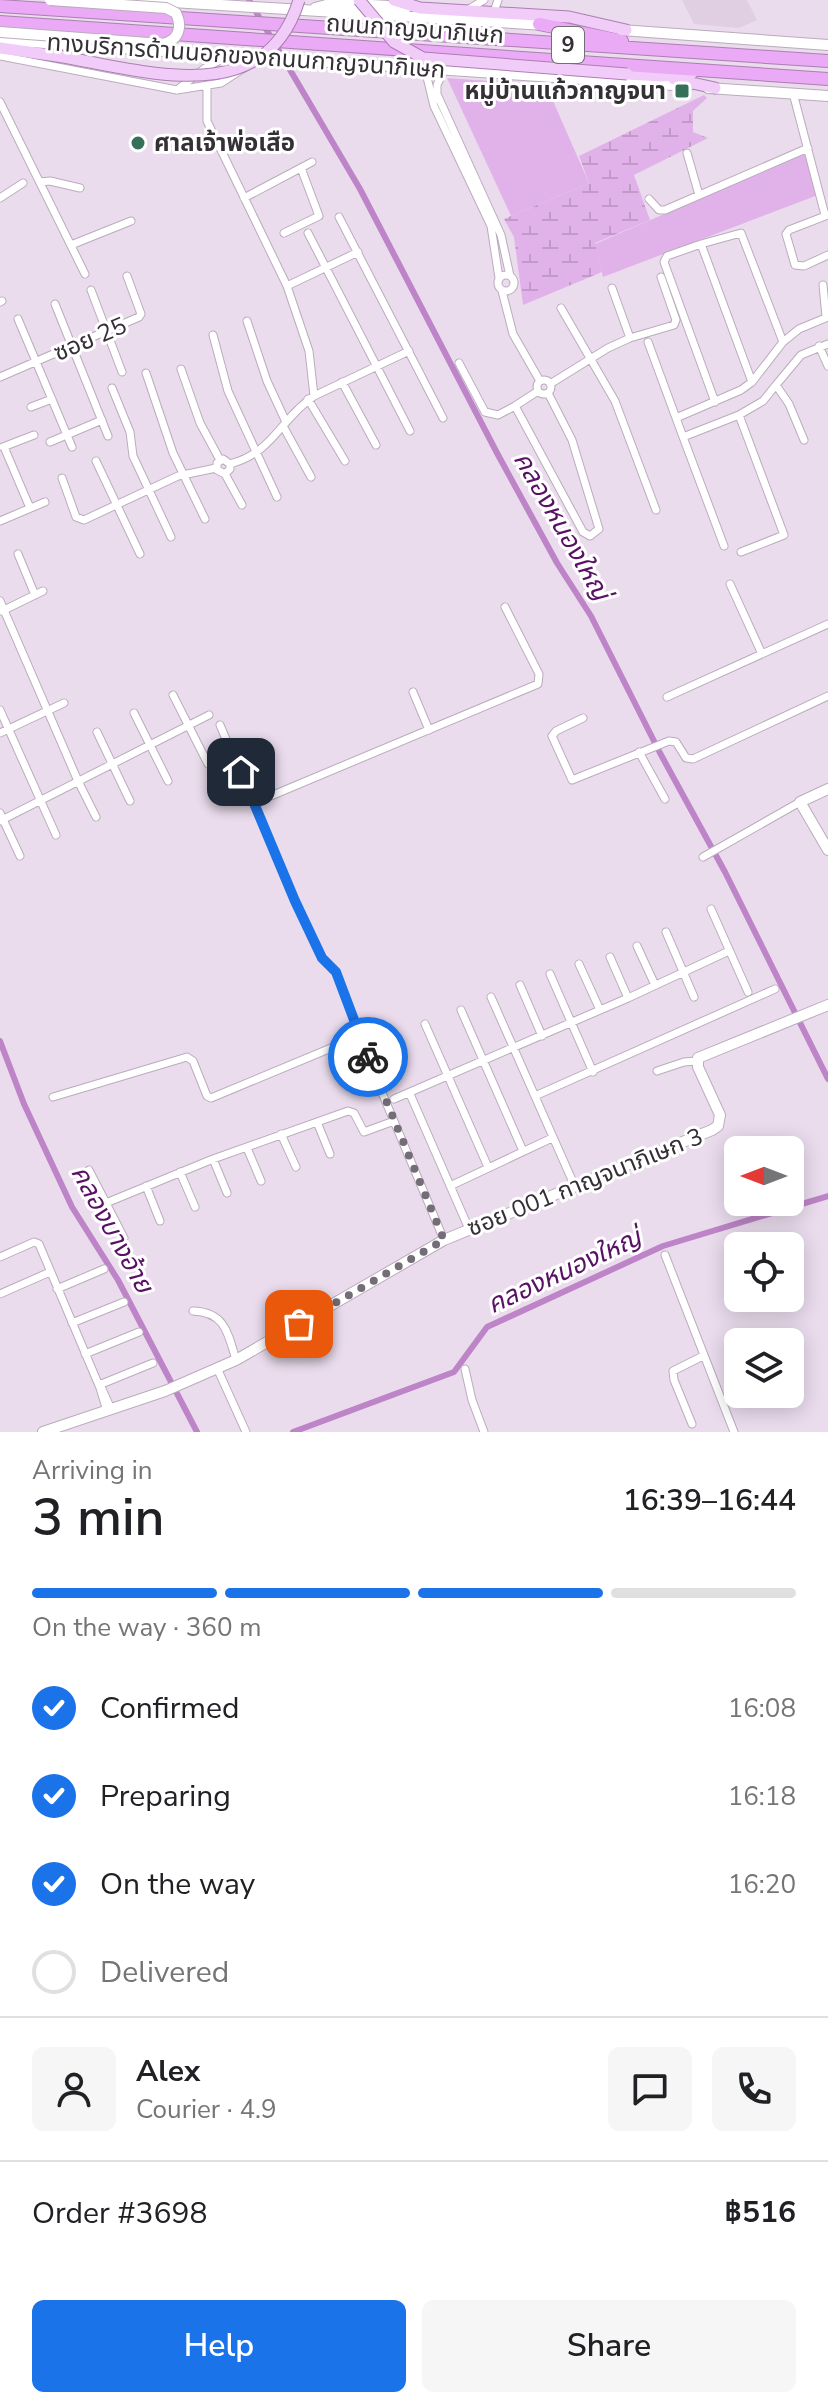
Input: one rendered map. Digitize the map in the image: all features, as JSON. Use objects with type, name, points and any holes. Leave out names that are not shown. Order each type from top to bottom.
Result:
[{"type":"highway","name":"ถนนกาญจนาภิเษก","points":[[0,6],[828,61]]},
{"type":"highway","name":"ถนนกาญจนาภิเษก","points":[[0,22],[828,79]]},
{"type":"highway","points":[[539,24],[671,51]]},
{"type":"main road","points":[[0,32],[162,44],[175,38],[179,30],[178,18],[166,8],[50,0]]},
{"type":"main road","points":[[140,0],[220,5],[297,5],[310,11],[828,45]]},
{"type":"main road","points":[[359,0],[394,42],[423,58],[662,76],[717,71]]},
{"type":"main road","points":[[394,0],[420,8]]},
{"type":"main road","points":[[310,11],[334,3],[467,11],[496,6],[569,17],[626,30]]},
{"type":"main road","points":[[0,48],[184,75],[225,73],[247,66],[270,51],[288,29],[297,5]]},
{"type":"main road","name":"ทางบริการด้านนอกของถนนกาญจนาภิเษก","points":[[0,40],[828,96]]},
{"type":"main road","points":[[662,76],[715,88]]},
{"type":"main road","points":[[828,789],[800,802],[828,850]]},
{"type":"main road","points":[[697,1061],[701,1056],[828,1005]]},
{"type":"main road","name":"ซอย 001 กาญจนาภิเษก 3","points":[[44,1432],[165,1391],[236,1360],[444,1240],[718,1126],[720,1115],[697,1061]]},
{"type":"street","points":[[467,11],[484,0]]},
{"type":"street","points":[[0,56],[177,90],[221,83],[239,73],[250,63],[251,57]]},
{"type":"street","points":[[177,90],[205,68],[229,56]]},
{"type":"street","points":[[425,69],[434,106],[456,143]]},
{"type":"street","points":[[444,70],[437,85],[437,94],[507,254],[510,276]]},
{"type":"street","points":[[207,87],[207,121],[287,286],[309,351],[311,398],[345,461]]},
{"type":"street","points":[[793,93],[827,215],[789,230],[786,240],[795,265],[804,266],[828,255]]},
{"type":"street","points":[[0,102],[85,274]]},
{"type":"street","points":[[649,199],[662,210],[808,148]]},
{"type":"street","points":[[687,153],[699,195]]},
{"type":"street","points":[[244,198],[312,162]]},
{"type":"street","points":[[284,233],[319,216],[301,168]]},
{"type":"street","points":[[40,182],[50,181],[80,188]]},
{"type":"street","points":[[0,198],[23,183]]},
{"type":"street","points":[[339,217],[443,418]]},
{"type":"street","points":[[71,245],[131,221]]},
{"type":"street","points":[[493,223],[499,278],[497,285],[502,291],[513,334],[540,381]]},
{"type":"street","points":[[308,233],[410,431]]},
{"type":"street","points":[[715,402],[664,262],[667,256],[741,233],[783,342]]},
{"type":"street","points":[[701,244],[752,382]]},
{"type":"street","points":[[287,286],[358,252]]},
{"type":"street","points":[[499,278],[505,274],[514,280],[513,288],[502,291]]},
{"type":"street","name":"ซอย 25","points":[[0,377],[141,315],[127,276]]},
{"type":"street","points":[[538,391],[544,394],[590,358],[630,338],[673,325],[676,322],[661,277]]},
{"type":"street","points":[[676,418],[752,382],[793,333],[827,317],[823,285]]},
{"type":"street","points":[[612,288],[630,338]]},
{"type":"street","points":[[91,290],[122,372]]},
{"type":"street","points":[[55,304],[108,436]]},
{"type":"street","points":[[561,308],[615,401],[656,510]]},
{"type":"street","points":[[18,319],[72,447]]},
{"type":"street","points":[[247,321],[284,424],[311,477]]},
{"type":"street","points":[[213,335],[228,391],[277,497]]},
{"type":"street","points":[[648,342],[724,546]]},
{"type":"street","points":[[683,437],[739,415],[763,401],[795,359],[824,345],[828,366]]},
{"type":"street","points":[[230,464],[256,455],[311,398],[409,351]]},
{"type":"street","points":[[459,363],[485,412],[498,415],[538,391]]},
{"type":"street","points":[[181,369],[200,423],[220,460]]},
{"type":"street","points":[[146,373],[184,474],[205,519]]},
{"type":"street","points":[[515,406],[583,532],[590,536],[599,529],[572,440],[545,380],[540,381]]},
{"type":"street","points":[[538,391],[540,381]]},
{"type":"street","points":[[342,382],[376,445]]},
{"type":"street","points":[[776,385],[789,404],[804,440]]},
{"type":"street","points":[[112,388],[130,432],[133,456],[171,537]]},
{"type":"street","points":[[31,407],[52,399]]},
{"type":"street","points":[[739,415],[785,532],[781,538],[741,552]]},
{"type":"street","points":[[50,442],[102,420]]},
{"type":"street","points":[[30,508],[2,448],[34,435]]},
{"type":"street","points":[[220,460],[227,460],[230,464]]},
{"type":"street","points":[[216,468],[220,460]]},
{"type":"street","points":[[96,461],[140,554]]},
{"type":"street","points":[[225,474],[230,464]]},
{"type":"street","points":[[62,478],[77,518],[89,518],[148,488],[184,474],[216,468]]},
{"type":"street","points":[[216,468],[220,474],[225,474]]},
{"type":"street","points":[[225,474],[242,505]]},
{"type":"street","points":[[0,521],[45,502]]},
{"type":"street","points":[[18,554],[35,595]]},
{"type":"street","points":[[730,584],[762,654]]},
{"type":"street","points":[[2,610],[43,591]]},
{"type":"street","points":[[0,601],[96,817]]},
{"type":"street","points":[[254,803],[538,684],[539,674],[505,607]]},
{"type":"street","points":[[667,697],[828,624]]},
{"type":"street","points":[[413,692],[429,730]]},
{"type":"street","points":[[173,695],[208,764]]},
{"type":"street","points":[[583,718],[552,736],[571,779],[578,779],[661,743],[675,741],[690,760],[828,696]]},
{"type":"street","points":[[4,731],[64,703]]},
{"type":"street","points":[[0,710],[4,731],[56,835]]},
{"type":"street","points":[[134,713],[168,781]]},
{"type":"street","points":[[20,856],[1,818],[209,715]]},
{"type":"street","points":[[220,725],[322,958],[336,972],[444,1240]]},
{"type":"street","points":[[97,732],[130,801]]},
{"type":"street","points":[[639,752],[665,799]]},
{"type":"street","points":[[709,854],[800,802]]},
{"type":"street","points":[[711,909],[748,992]]},
{"type":"street","points":[[666,932],[694,997]]},
{"type":"street","points":[[637,946],[655,985]]},
{"type":"street","points":[[394,1099],[729,951]]},
{"type":"street","points":[[610,957],[628,998]]},
{"type":"street","points":[[579,964],[600,1010]]},
{"type":"street","points":[[550,974],[593,1072]]},
{"type":"street","points":[[520,985],[542,1036]]},
{"type":"street","points":[[535,1096],[775,989]]},
{"type":"street","points":[[491,997],[572,1180]]},
{"type":"street","points":[[461,1010],[523,1151]]},
{"type":"street","points":[[425,1024],[488,1167]]},
{"type":"street","points":[[53,1097],[187,1057],[193,1061],[207,1096],[213,1097],[360,1036]]},
{"type":"street","points":[[657,1071],[697,1061]]},
{"type":"street","points":[[410,1094],[469,1229]]},
{"type":"street","points":[[106,1203],[213,1159],[352,1110],[364,1132],[394,1121]]},
{"type":"street","points":[[317,1122],[330,1154]]},
{"type":"street","points":[[281,1134],[296,1167]]},
{"type":"street","points":[[450,1186],[552,1138]]},
{"type":"street","points":[[247,1148],[261,1181]]},
{"type":"street","points":[[213,1159],[227,1193]]},
{"type":"street","points":[[89,1170],[124,1238]]},
{"type":"street","points":[[180,1172],[195,1207]]},
{"type":"street","points":[[146,1186],[160,1221]]},
{"type":"street","points":[[0,1257],[36,1242],[39,1244],[109,1410]]},
{"type":"street","points":[[665,1255],[734,1432]]},
{"type":"street","points":[[57,1289],[104,1269]]},
{"type":"street","points":[[0,1294],[50,1272]]},
{"type":"street","points":[[72,1323],[124,1302]]},
{"type":"street","points":[[193,1311],[208,1312],[218,1319],[228,1334],[236,1360]]},
{"type":"street","points":[[85,1354],[139,1332]]},
{"type":"street","points":[[692,1424],[673,1371],[703,1356]]},
{"type":"street","points":[[99,1386],[153,1363]]},
{"type":"street","points":[[217,1368],[246,1432]]},
{"type":"street","points":[[465,1369],[484,1432]]},
{"type":"shaded area","points":[[682,0],[747,0],[757,20],[739,28],[694,24]]},
{"type":"green space","points":[[447,78],[546,85],[589,183],[511,216]]},
{"type":"green space","points":[[704,95],[707,98],[693,111],[693,132],[708,138],[634,175],[650,220],[595,243],[602,272],[523,305],[514,237],[504,219],[589,183],[579,156]]},
{"type":"green space","points":[[805,153],[818,195],[603,277],[595,244]]},
{"type":"waterway","name":"คลองหนองใหญ่","points":[[249,0],[360,189],[497,453],[557,563],[591,616],[660,753],[725,872],[828,1079]]},
{"type":"waterway","name":"คลองบางอ้าย","points":[[0,1041],[24,1104],[72,1207],[118,1280],[197,1432]]},
{"type":"waterway","name":"คลองหนองใหญ่","points":[[293,1432],[454,1372],[487,1327],[663,1246],[828,1196]]},
{"type":"way so far","points":[[299,1324],[444,1240],[368,1057]]},
{"type":"place","name":"หมู่บ้านแก้วกาญจนา","points":[[682,91]]},
{"type":"place","name":"ศาลเจ้าพ่อเสือ","points":[[138,143]]},
{"type":"route","points":[[241,772],[322,958],[336,972],[368,1057]]}]
